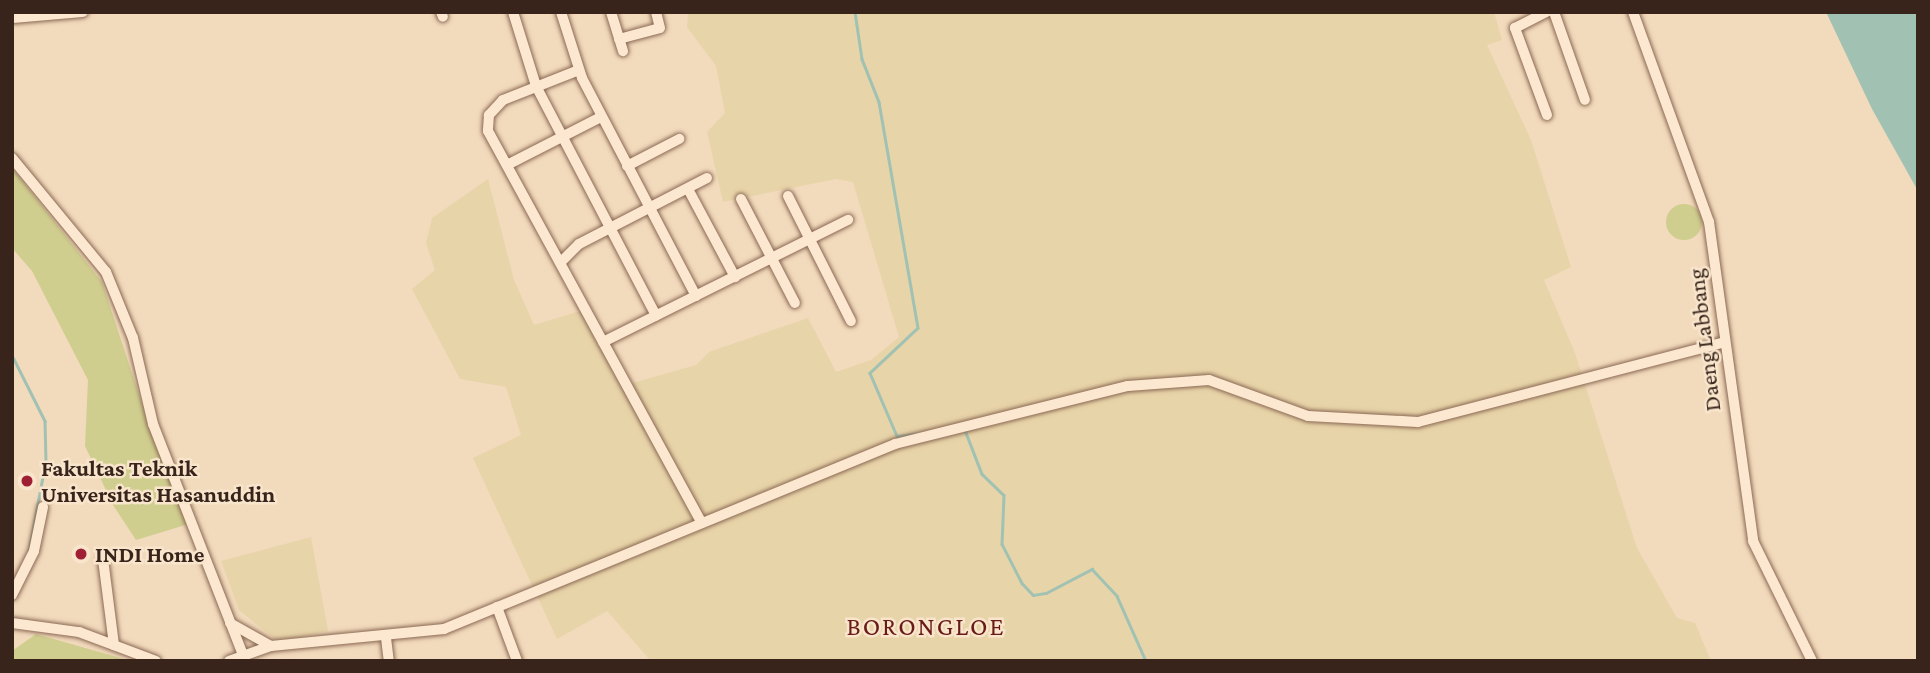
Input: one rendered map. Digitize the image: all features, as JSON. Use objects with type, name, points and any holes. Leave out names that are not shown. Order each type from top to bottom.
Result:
[{"type":"street","points":[[12,18],[83,12]]},
{"type":"street","points":[[513,12],[536,86],[656,316]]},
{"type":"street","points":[[561,12],[579,70],[601,117],[696,296]]},
{"type":"street","points":[[611,12],[623,51]]},
{"type":"street","points":[[619,39],[660,27],[656,12]]},
{"type":"street","name":"Daeng Labbang","points":[[1633,12],[1645,60],[1704,201],[1722,344],[1753,541],[1812,661]]},
{"type":"street","points":[[1546,115],[1515,28],[1547,13],[1585,100]]},
{"type":"street","points":[[579,70],[503,100],[489,115],[488,131],[701,522]]},
{"type":"street","points":[[507,165],[601,117]]},
{"type":"street","points":[[627,166],[679,139]]},
{"type":"street","points":[[12,158],[106,272],[134,338],[153,424],[243,655]]},
{"type":"street","points":[[561,262],[569,250],[707,178]]},
{"type":"street","points":[[688,189],[735,277]]},
{"type":"street","points":[[788,196],[852,321]]},
{"type":"street","points":[[741,199],[795,303]]},
{"type":"street","points":[[603,342],[848,220]]},
{"type":"street","points":[[229,661],[271,646],[386,638],[444,629],[895,444],[1154,380],[1216,382],[1308,416],[1418,422],[1722,344]]},
{"type":"street","points":[[12,595],[34,551],[43,507]]},
{"type":"street","points":[[103,559],[114,645]]},
{"type":"street","points":[[497,607],[517,661]]},
{"type":"street","points":[[230,622],[271,646]]},
{"type":"street","points":[[12,623],[73,630],[156,661]]},
{"type":"street","points":[[386,638],[389,661]]},
{"type":"shaded area","points":[[688,12],[1494,12],[1502,40],[1487,45],[1531,140],[1571,267],[1544,280],[1575,353],[1637,548],[1677,618],[1695,623],[1711,661],[651,661],[607,611],[557,639],[473,458],[521,435],[506,387],[460,379],[412,289],[435,270],[426,243],[432,218],[488,179],[514,280],[534,325],[580,311],[622,386],[696,365],[709,352],[808,318],[836,372],[871,360],[899,337],[853,182],[836,179],[723,202],[707,132],[725,113],[716,66],[687,27]]},
{"type":"shaded area","points":[[1826,12],[1918,12],[1918,191],[1872,109]]},
{"type":"shaded area","points":[[12,168],[102,282],[150,428],[192,523],[136,540],[113,505],[85,446],[88,380],[32,271],[12,248]]},
{"type":"shaded area","points":[[1684,204],[1696,210],[1702,222],[1696,234],[1684,240],[1672,234],[1666,222],[1672,210]]},
{"type":"shaded area","points":[[311,537],[328,631],[278,642],[239,610],[221,561]]},
{"type":"shaded area","points":[[36,634],[131,661],[12,661],[12,651]]},
{"type":"waterway","points":[[855,12],[862,59],[879,102],[918,328],[870,373],[897,436],[914,434]]},
{"type":"waterway","points":[[12,355],[45,421],[46,461],[29,552]]},
{"type":"waterway","points":[[965,430],[982,474],[1004,495],[1002,544],[1022,583],[1033,595],[1046,593],[1092,569],[1117,596],[1146,661]]},
{"type":"place","name":"Fakultas Teknik Universitas Hasanuddin","points":[[27,481]]},
{"type":"place","name":"INDI Home","points":[[81,554]]},
{"type":"district","name":"BORONGLOE","points":[[926,627]]}]
